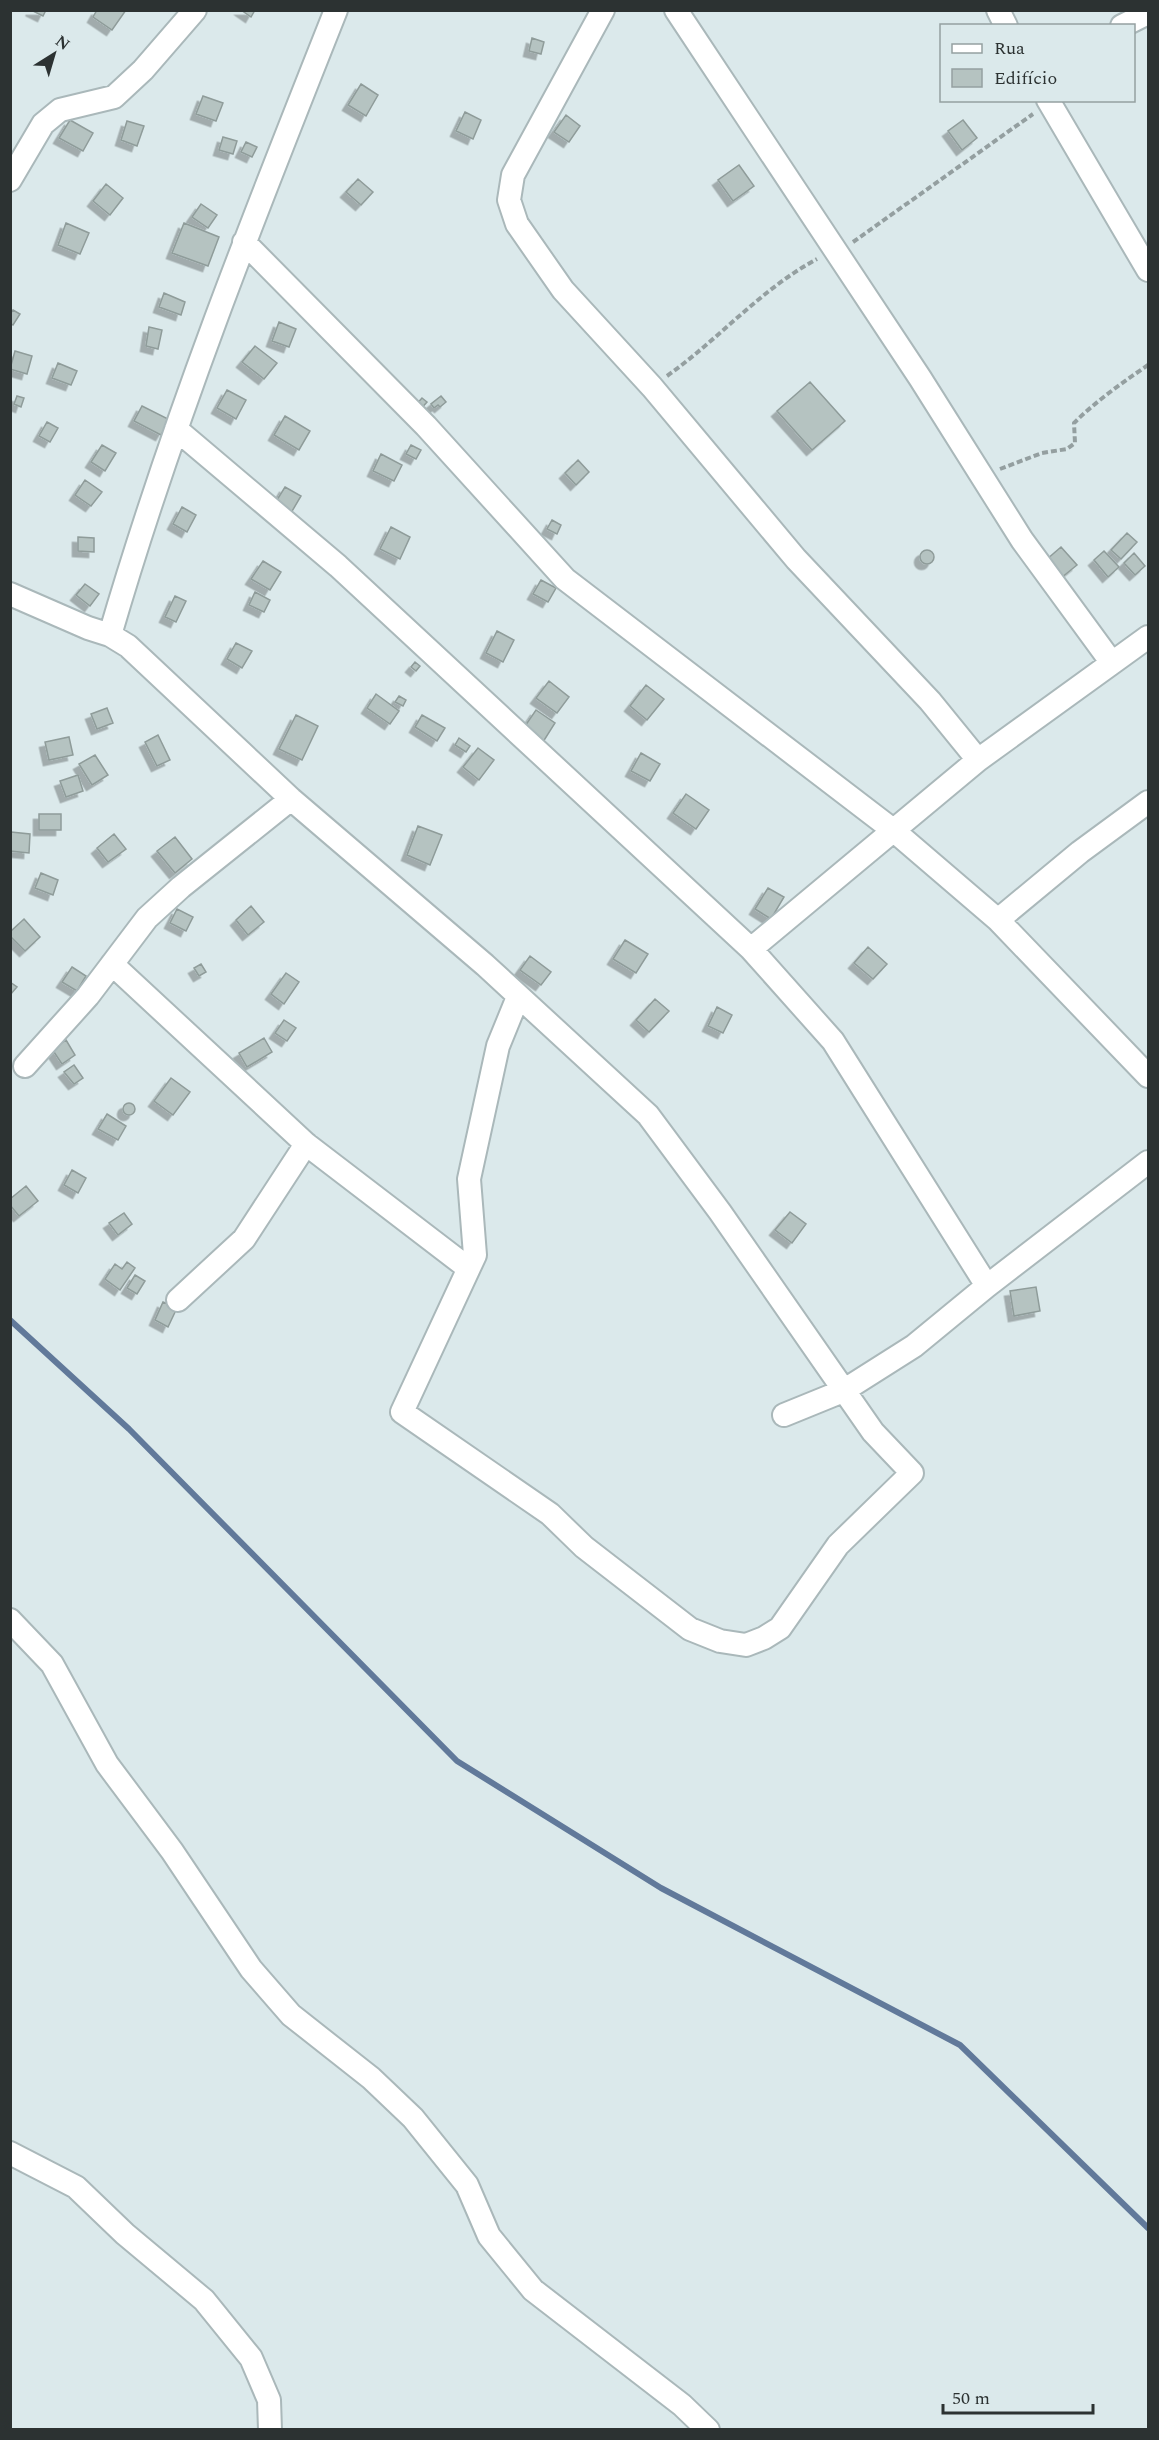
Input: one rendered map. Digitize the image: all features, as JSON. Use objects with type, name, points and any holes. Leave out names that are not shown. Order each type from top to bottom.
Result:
[{"type":"street","points":[[10,180],[43,124],[60,110],[114,97],[143,70],[195,10]]},
{"type":"street","points":[[110,635],[176,429],[244,242],[336,10]]},
{"type":"street","points":[[603,10],[513,175],[509,200],[517,224],[563,290],[652,387],[796,559],[930,701],[978,760]]},
{"type":"street","points":[[676,10],[920,378],[1022,540],[1112,663]]},
{"type":"street","points":[[998,10],[1005,24]]},
{"type":"street","points":[[1126,24],[1149,13]]},
{"type":"street","points":[[1049,102],[1139,236],[1149,270]]},
{"type":"street","points":[[244,242],[426,426],[565,579],[894,830],[998,920],[1144,1061]]},
{"type":"street","points":[[176,429],[338,566],[751,949],[833,1041],[987,1286]]},
{"type":"street","points":[[10,594],[88,628],[110,635],[128,646],[291,799],[468,950],[648,1115],[788,1308],[873,1432],[912,1473],[838,1545],[780,1628],[746,1646],[720,1641],[690,1629],[584,1546],[550,1515],[402,1412],[475,1255],[469,1179],[498,1046],[518,997]]},
{"type":"street","points":[[751,949],[978,760],[1149,637]]},
{"type":"street","points":[[25,1066],[88,996],[147,918],[181,886],[291,799]]},
{"type":"street","points":[[998,920],[1080,852],[1149,802]]},
{"type":"street","points":[[112,964],[306,1144],[468,1268]]},
{"type":"street","points":[[178,1300],[244,1239],[306,1144]]},
{"type":"street","points":[[784,1415],[843,1391],[914,1346],[987,1286],[1149,1162]]},
{"type":"street","points":[[10,1620],[52,1664],[107,1764],[172,1851],[251,1969],[291,2014],[371,2078],[413,2118],[467,2185],[489,2236],[533,2290],[682,2405],[708,2430]]},
{"type":"street","points":[[10,2153],[76,2187],[125,2234],[204,2301],[252,2358],[269,2400],[270,2430]]},
{"type":"path","points":[[981,477],[1042,453],[1067,449],[1075,443],[1074,423],[1084,412],[1149,365]]},
{"type":"building","points":[[31,10],[46,10],[43,16]]},
{"type":"building","points":[[97,10],[126,10],[112,30],[93,17]]},
{"type":"building","points":[[241,10],[255,10],[251,17]]},
{"type":"building","points":[[532,38],[544,42],[541,54],[529,51]]},
{"type":"building","points":[[361,84],[378,95],[366,116],[348,105]]},
{"type":"building","points":[[203,96],[223,103],[216,121],[196,114]]},
{"type":"building","points":[[465,112],[481,120],[473,139],[456,131]]},
{"type":"building","points":[[566,115],[580,126],[569,142],[554,132]]},
{"type":"building","points":[[70,120],[93,133],[83,151],[59,138]]},
{"type":"building","points":[[963,120],[977,138],[962,150],[948,131]]},
{"type":"building","points":[[127,121],[144,126],[137,146],[121,140]]},
{"type":"building","points":[[223,137],[237,141],[233,154],[219,150]]},
{"type":"building","points":[[246,142],[257,147],[252,157],[241,152]]},
{"type":"building","points":[[739,165],[754,186],[733,201],[718,180]]},
{"type":"building","points":[[358,179],[373,192],[361,205],[346,192]]},
{"type":"building","points":[[106,184],[123,198],[110,215],[93,201]]},
{"type":"building","points":[[201,204],[217,215],[208,228],[192,217]]},
{"type":"building","points":[[66,223],[89,233],[80,254],[58,245]]},
{"type":"building","points":[[184,223],[219,237],[208,266],[172,253]]},
{"type":"building","points":[[164,293],[185,302],[181,315],[159,307]]},
{"type":"building","points":[[13,310],[20,314],[13,325],[10,323],[10,314]]},
{"type":"building","points":[[279,322],[296,329],[289,347],[272,341]]},
{"type":"building","points":[[149,327],[162,330],[158,349],[146,346]]},
{"type":"building","points":[[255,346],[277,363],[264,379],[242,362]]},
{"type":"building","points":[[15,351],[32,356],[27,374],[10,369]]},
{"type":"building","points":[[58,363],[77,371],[71,385],[52,378]]},
{"type":"building","points":[[810,382],[845,421],[812,450],[777,411]]},
{"type":"building","points":[[227,390],[246,400],[236,419],[217,408]]},
{"type":"building","points":[[17,396],[24,398],[21,407],[14,404]]},
{"type":"building","points":[[441,396],[446,402],[434,408],[431,404]]},
{"type":"building","points":[[422,398],[427,402],[419,411],[414,407]]},
{"type":"building","points":[[142,406],[170,420],[161,435],[134,421]]},
{"type":"building","points":[[285,416],[310,431],[299,450],[274,435]]},
{"type":"building","points":[[47,422],[58,428],[50,442],[39,436]]},
{"type":"building","points":[[102,445],[116,453],[105,471],[91,462]]},
{"type":"building","points":[[411,445],[421,450],[416,459],[406,454]]},
{"type":"building","points":[[381,454],[402,465],[394,481],[373,471]]},
{"type":"building","points":[[578,460],[589,472],[576,485],[565,473]]},
{"type":"building","points":[[85,480],[102,492],[91,506],[75,495]]},
{"type":"building","points":[[285,487],[301,496],[288,518],[272,508]]},
{"type":"building","points":[[182,507],[196,515],[187,532],[173,524]]},
{"type":"building","points":[[552,520],[561,525],[557,534],[547,529]]},
{"type":"building","points":[[391,527],[410,537],[400,559],[380,549]]},
{"type":"building","points":[[1127,533],[1137,542],[1121,559],[1111,550]]},
{"type":"building","points":[[78,537],[94,538],[94,552],[78,551]]},
{"type":"building","points":[[1061,547],[1077,565],[1061,578],[1046,560]]},
{"type":"building","points":[[924,550],[930,550],[934,557],[930,564],[924,564],[920,560],[920,554]]},
{"type":"building","points":[[1104,551],[1119,567],[1108,577],[1094,560]]},
{"type":"building","points":[[1134,553],[1145,566],[1135,575],[1124,563]]},
{"type":"building","points":[[263,561],[281,572],[270,590],[251,579]]},
{"type":"building","points":[[541,580],[556,588],[548,602],[533,594]]},
{"type":"building","points":[[85,584],[99,594],[90,606],[76,595]]},
{"type":"building","points":[[255,592],[270,600],[264,612],[249,605]]},
{"type":"building","points":[[175,596],[186,601],[176,622],[165,617]]},
{"type":"building","points":[[497,631],[514,640],[503,662],[486,653]]},
{"type":"building","points":[[236,643],[252,651],[242,668],[227,659]]},
{"type":"building","points":[[415,662],[420,666],[416,671],[411,667]]},
{"type":"building","points":[[549,681],[569,697],[557,713],[536,698]]},
{"type":"building","points":[[646,685],[664,699],[647,720],[630,706]]},
{"type":"building","points":[[376,694],[399,711],[390,724],[367,708]]},
{"type":"building","points":[[399,696],[406,700],[403,706],[395,702]]},
{"type":"building","points":[[107,708],[113,723],[97,729],[91,714]]},
{"type":"building","points":[[536,710],[555,723],[543,742],[523,729]]},
{"type":"building","points":[[296,715],[318,726],[302,760],[279,749]]},
{"type":"building","points":[[422,715],[445,728],[437,741],[415,727]]},
{"type":"building","points":[[158,735],[170,760],[157,766],[145,742]]},
{"type":"building","points":[[69,737],[73,755],[49,760],[45,742]]},
{"type":"building","points":[[459,738],[470,746],[466,752],[455,745]]},
{"type":"building","points":[[478,748],[494,760],[479,780],[463,767]]},
{"type":"building","points":[[641,753],[660,764],[650,781],[631,771]]},
{"type":"building","points":[[95,755],[108,775],[92,785],[79,764]]},
{"type":"building","points":[[78,775],[83,791],[66,797],[60,781]]},
{"type":"building","points":[[686,794],[709,810],[696,829],[673,813]]},
{"type":"building","points":[[39,814],[61,814],[61,830],[39,830]]},
{"type":"building","points":[[418,826],[442,835],[430,865],[407,855]]},
{"type":"building","points":[[11,832],[30,834],[29,853],[10,851]]},
{"type":"building","points":[[114,834],[126,849],[108,862],[97,848]]},
{"type":"building","points":[[175,837],[192,859],[175,873],[157,851]]},
{"type":"building","points":[[41,873],[58,880],[53,895],[35,888]]},
{"type":"building","points":[[768,888],[784,897],[771,919],[755,909]]},
{"type":"building","points":[[251,906],[264,922],[248,935],[236,920]]},
{"type":"building","points":[[177,909],[193,917],[186,931],[170,923]]},
{"type":"building","points":[[24,919],[40,937],[25,951],[10,936],[10,932]]},
{"type":"building","points":[[625,940],[648,954],[636,973],[613,959]]},
{"type":"building","points":[[868,947],[887,964],[873,979],[854,963]]},
{"type":"building","points":[[530,956],[551,972],[541,985],[520,970]]},
{"type":"building","points":[[201,964],[206,972],[199,976],[194,968]]},
{"type":"building","points":[[72,967],[86,976],[77,991],[62,982]]},
{"type":"building","points":[[286,973],[299,982],[284,1004],[271,994]]},
{"type":"building","points":[[10,982],[17,987],[10,995]]},
{"type":"building","points":[[655,999],[669,1011],[649,1032],[636,1020]]},
{"type":"building","points":[[717,1007],[732,1015],[723,1033],[708,1026]]},
{"type":"building","points":[[284,1020],[296,1028],[287,1041],[275,1033]]},
{"type":"building","points":[[264,1038],[272,1052],[247,1067],[239,1053]]},
{"type":"building","points":[[66,1040],[75,1055],[62,1064],[52,1049]]},
{"type":"building","points":[[74,1065],[83,1078],[74,1084],[64,1072]]},
{"type":"building","points":[[171,1078],[190,1092],[173,1115],[154,1101]]},
{"type":"building","points":[[131,1103],[135,1109],[131,1115],[127,1115],[123,1107]]},
{"type":"building","points":[[107,1114],[126,1126],[118,1140],[98,1129]]},
{"type":"building","points":[[72,1170],[86,1178],[78,1193],[64,1185]]},
{"type":"building","points":[[26,1186],[38,1201],[19,1216],[10,1205],[10,1199]]},
{"type":"building","points":[[790,1212],[806,1224],[792,1243],[775,1230]]},
{"type":"building","points":[[124,1213],[132,1224],[118,1235],[109,1223]]},
{"type":"building","points":[[127,1262],[135,1268],[120,1290],[105,1279],[115,1264],[122,1269]]},
{"type":"building","points":[[135,1275],[145,1281],[137,1294],[127,1288]]},
{"type":"building","points":[[1036,1287],[1040,1311],[1014,1316],[1010,1291]]},
{"type":"building","points":[[163,1302],[177,1308],[168,1327],[155,1320]]},
{"type":"waterway","points":[[10,1320],[129,1429],[457,1761],[661,1888],[960,2045],[1148,2228]]}]
